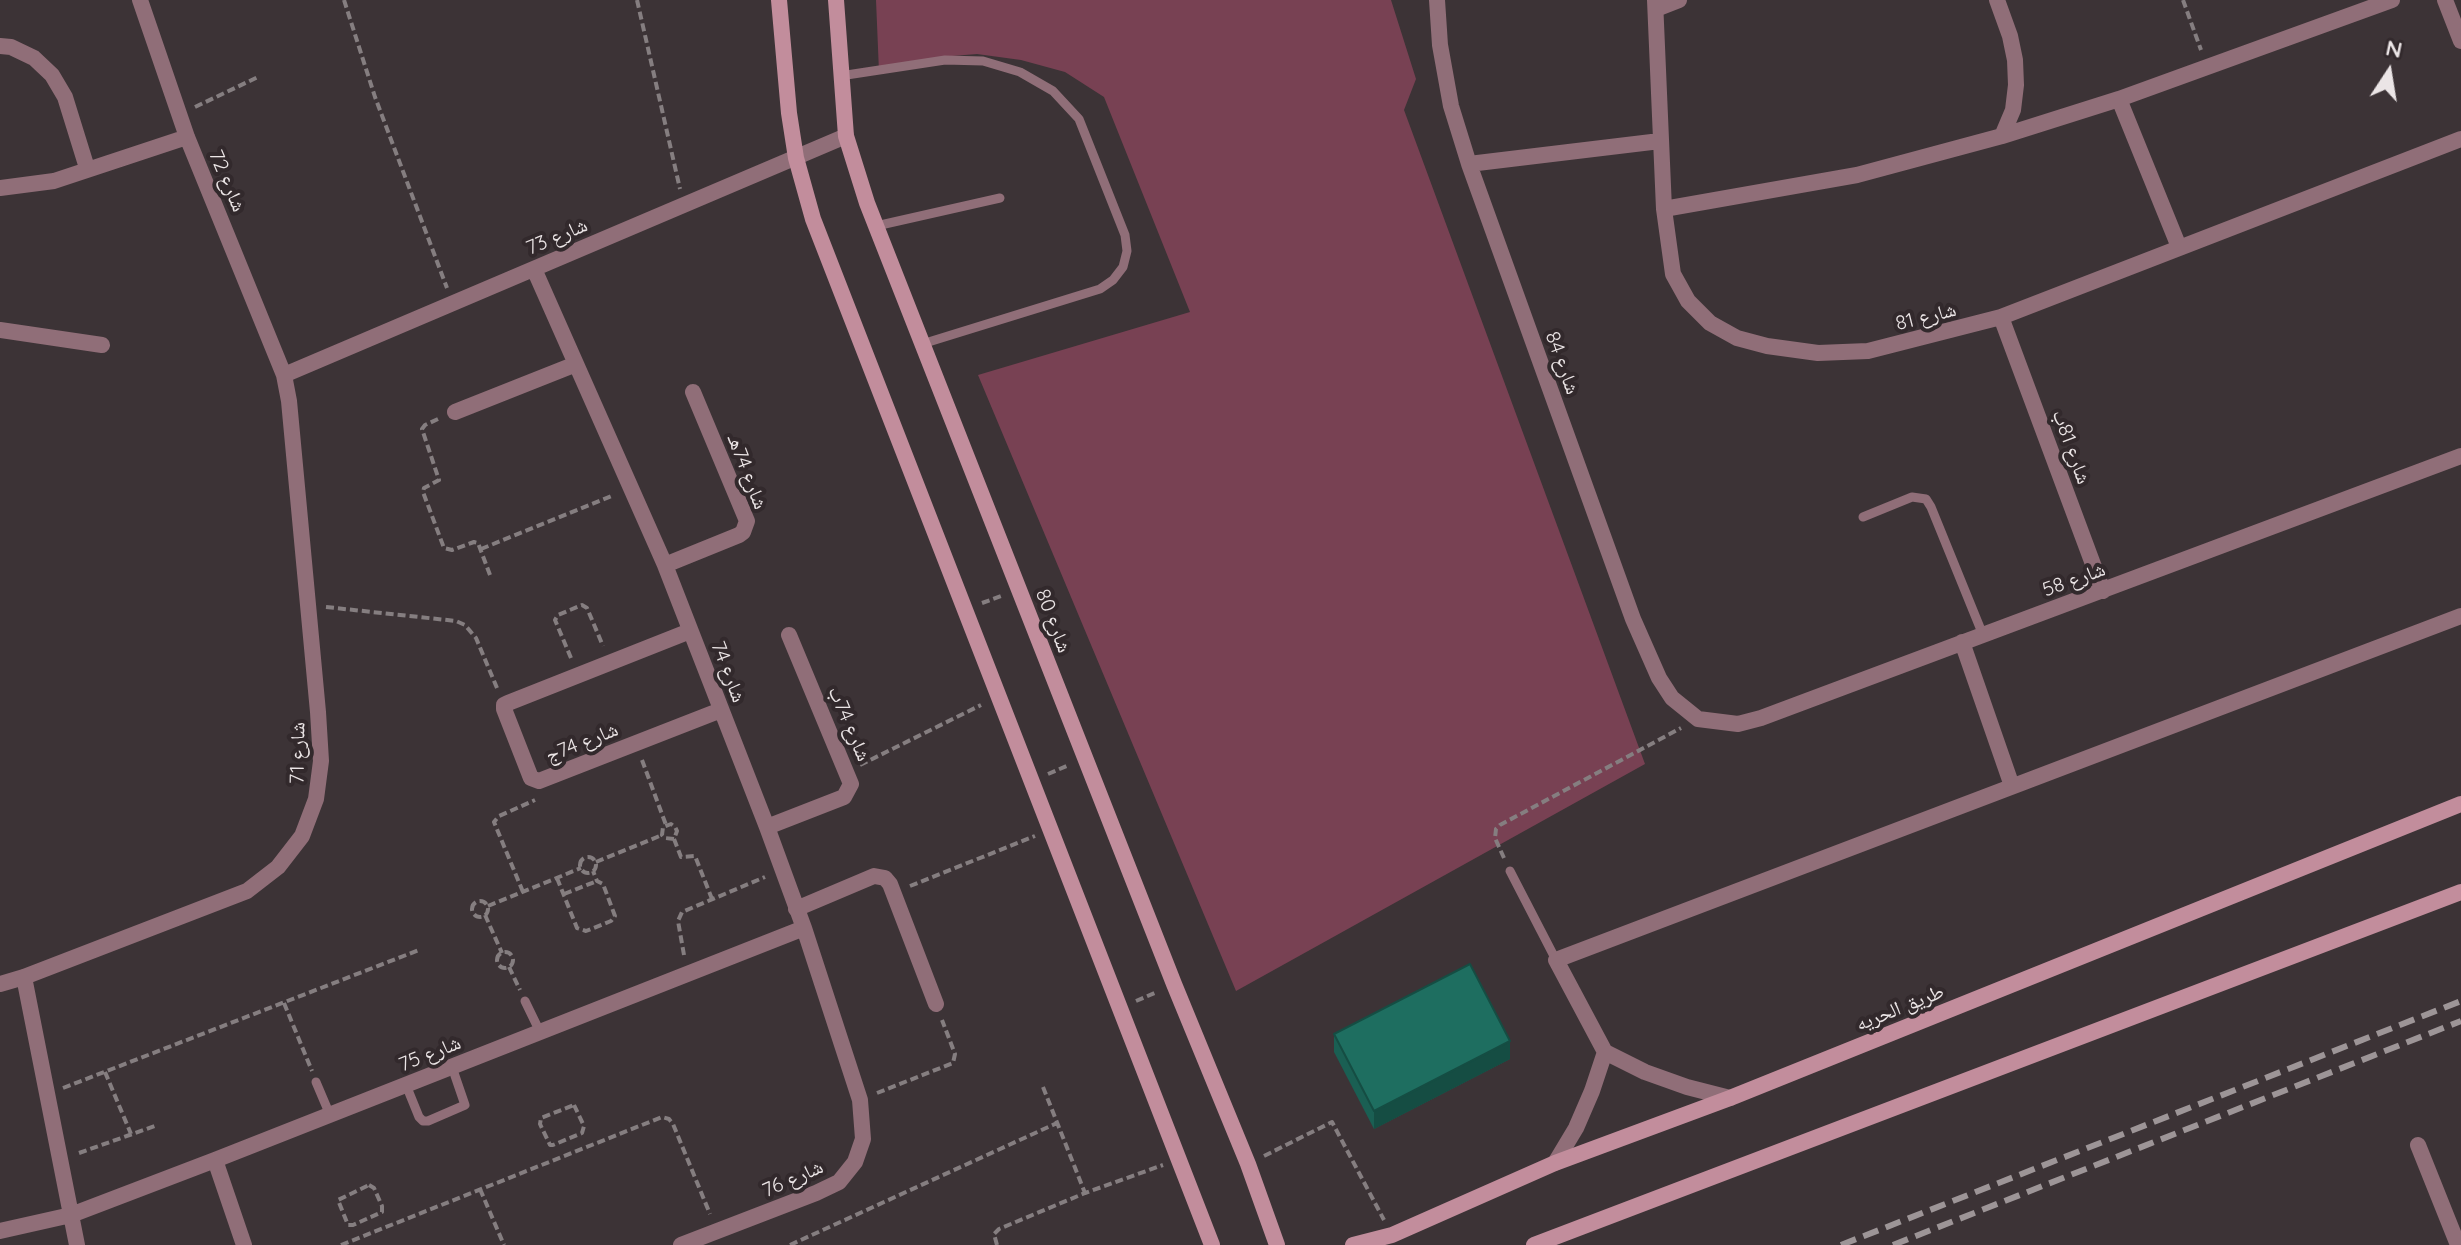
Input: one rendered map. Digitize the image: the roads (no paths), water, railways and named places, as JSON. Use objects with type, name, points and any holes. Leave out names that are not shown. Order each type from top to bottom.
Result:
[{"type":"street","name":"شارع 72","points":[[140,0],[187,137],[284,375]]},
{"type":"street","points":[[779,0],[789,113],[796,158],[813,219],[1212,1245]]},
{"type":"street","name":"شارع 80","points":[[836,0],[846,136],[856,171],[1174,984],[1248,1164],[1277,1245]]},
{"type":"street","name":"شارع 84","points":[[1437,0],[1440,45],[1451,106],[1469,164],[1633,619],[1659,678],[1672,698],[1698,719]]},
{"type":"street","points":[[1655,4],[1679,0]]},
{"type":"street","points":[[1997,0],[2010,36],[2016,85],[2013,110],[2002,136]]},
{"type":"street","points":[[1664,209],[1844,178],[2002,136],[2119,99],[2392,0]]},
{"type":"street","points":[[2445,0],[2461,41]]},
{"type":"street","name":"شارع 81","points":[[1655,4],[1664,209],[1673,274],[1688,301],[1710,323],[1737,338],[1767,346],[1818,353],[1868,351],[2001,317],[2461,139]]},
{"type":"street","points":[[0,46],[11,47],[34,58],[52,75],[65,97],[87,168]]},
{"type":"street","points":[[2119,99],[2179,247]]},
{"type":"street","name":"شارع 73","points":[[284,375],[846,136]]},
{"type":"street","points":[[0,188],[54,181],[187,137]]},
{"type":"street","points":[[1469,164],[1660,141]]},
{"type":"street","name":"شارع 74","points":[[534,269],[665,565],[804,928],[860,1100]]},
{"type":"street","name":"شارع 81ب","points":[[2001,317],[2103,591]]},
{"type":"street","points":[[0,330],[102,345]]},
{"type":"street","points":[[455,412],[576,364]]},
{"type":"street","name":"شارع 71","points":[[0,984],[247,891],[278,867],[302,836],[316,799],[321,761],[289,401],[284,375]]},
{"type":"street","name":"شارع 74هـ","points":[[665,565],[739,535],[747,521],[693,392]]},
{"type":"street","name":"شارع 58","points":[[1698,719],[1738,724],[1761,718],[2461,456]]},
{"type":"street","points":[[1730,1098],[1645,1072],[1605,1052],[1556,960],[2461,616]]},
{"type":"street","name":"شارع 74ج","points":[[690,631],[504,705],[531,778],[536,781],[721,710]]},
{"type":"street","name":"شارع 74ب","points":[[767,827],[844,797],[851,784],[789,635]]},
{"type":"street","points":[[1962,642],[2012,786]]},
{"type":"street","name":"طريق الحريه","points":[[1353,1245],[1392,1235],[1555,1163],[1730,1098],[2461,804]]},
{"type":"street","points":[[796,909],[874,876],[885,878],[936,1004]]},
{"type":"street","points":[[1534,1245],[2461,892]]},
{"type":"street","name":"شارع 75","points":[[4,1235],[71,1215],[215,1160],[804,928]]},
{"type":"street","points":[[24,977],[77,1245]]},
{"type":"street","points":[[1555,1163],[1587,1103],[1605,1052]]},
{"type":"street","name":"شارع 76","points":[[681,1245],[839,1182],[855,1162],[863,1139],[860,1100]]},
{"type":"street","points":[[2418,1145],[2458,1245]]},
{"type":"street","points":[[215,1160],[244,1245]]},
{"type":"lane","points":[[840,76],[945,60],[983,61],[1020,72],[1053,91],[1079,119],[1125,235],[1127,251],[1123,267],[1113,280],[1100,289],[922,344]]},
{"type":"lane","points":[[876,226],[1000,198]]},
{"type":"lane","points":[[1863,517],[1912,497],[1926,499],[1983,635]]},
{"type":"lane","points":[[1510,871],[1556,960]]},
{"type":"lane","points":[[525,1001],[540,1032]]},
{"type":"lane","points":[[406,1085],[419,1117],[428,1121],[463,1107],[465,1101],[452,1067]]},
{"type":"lane","points":[[316,1082],[330,1115]]},
{"type":"railway","points":[[1841,1245],[2461,1001]]},
{"type":"railway","points":[[1893,1245],[2461,1021]]}]
